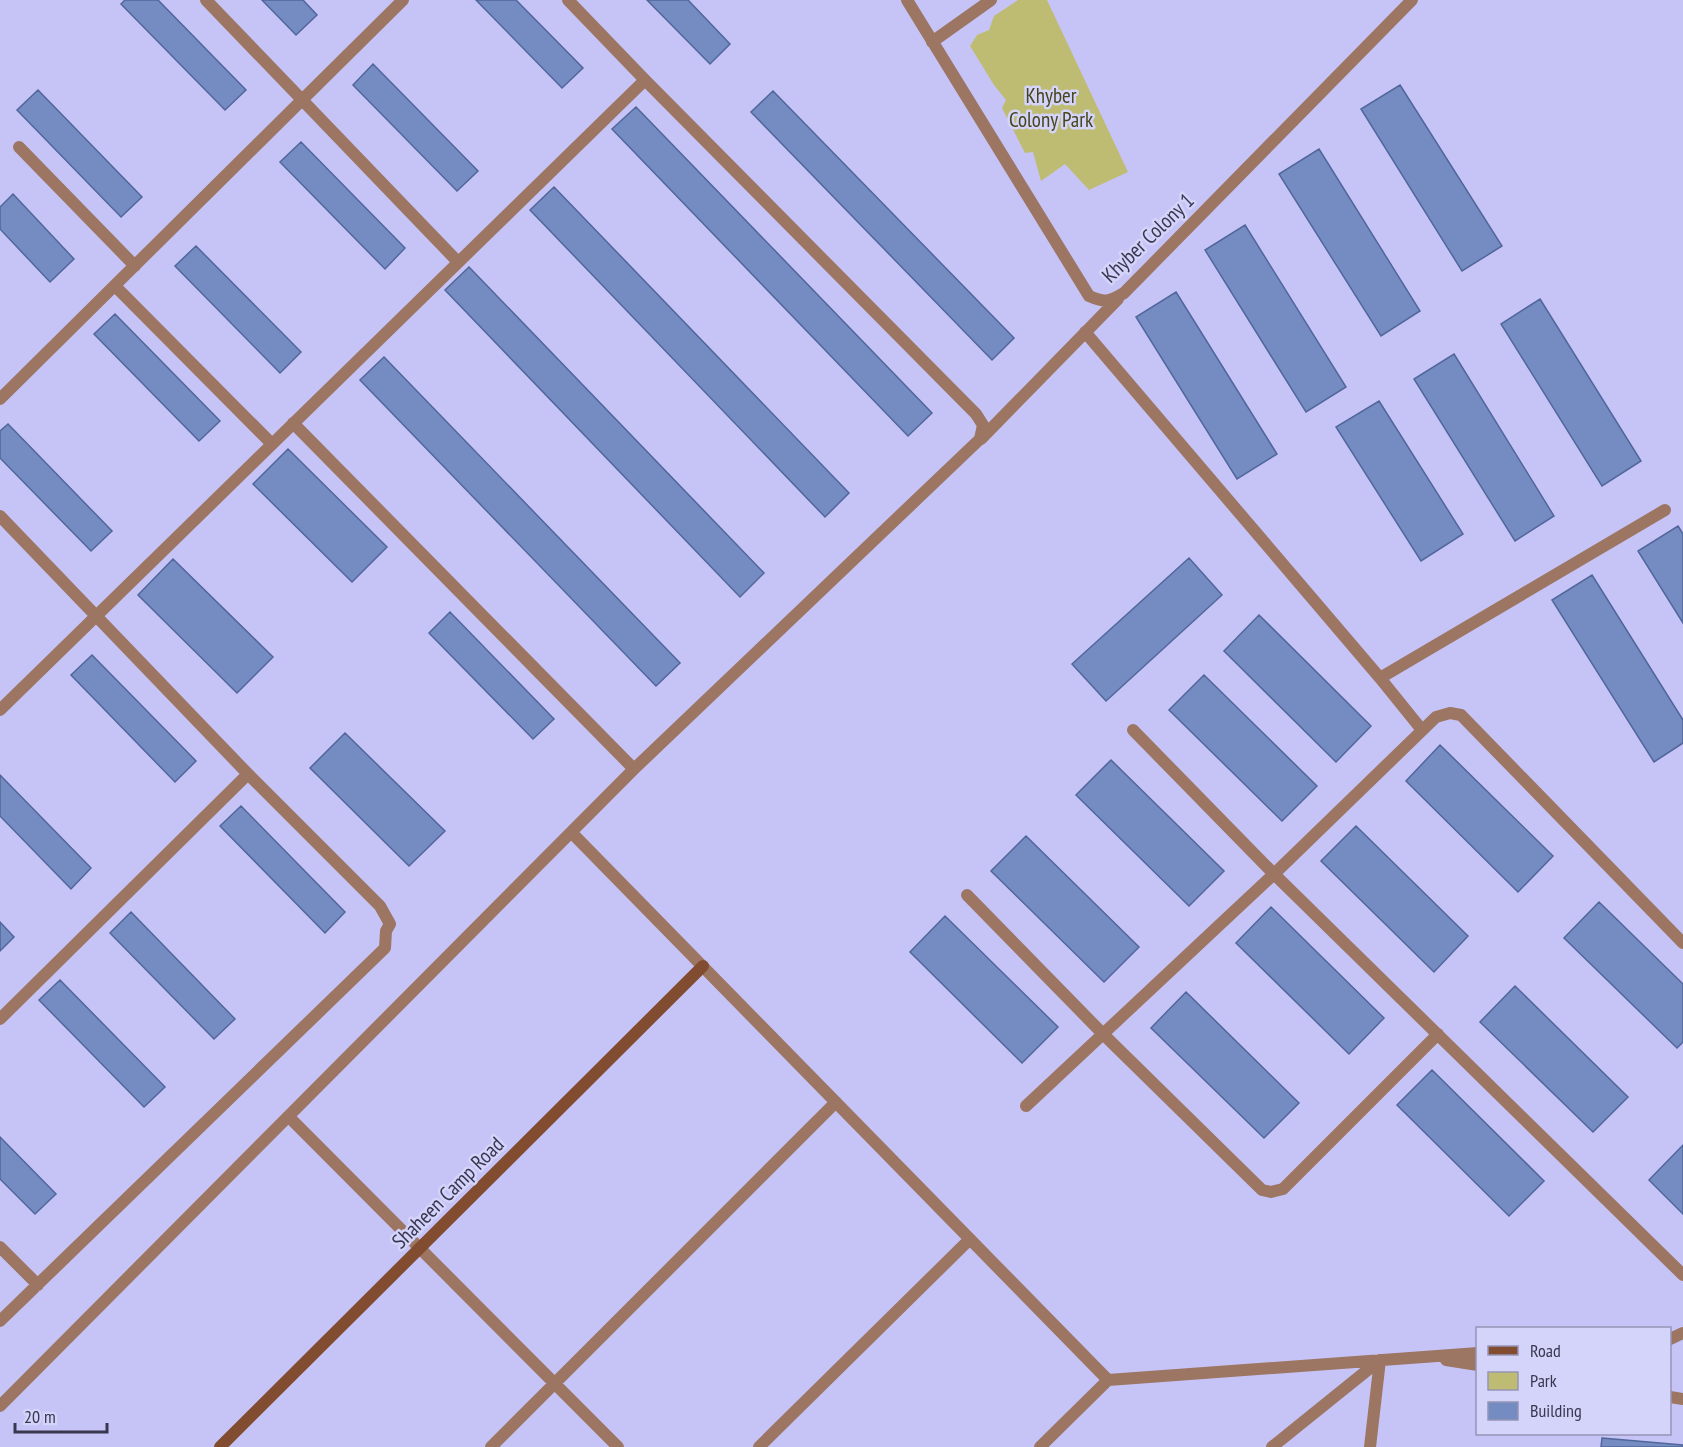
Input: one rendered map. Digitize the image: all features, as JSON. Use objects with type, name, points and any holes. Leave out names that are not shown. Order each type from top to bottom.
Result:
[{"type":"street","points":[[206,0],[458,262]]},
{"type":"street","points":[[0,399],[403,0]]},
{"type":"street","points":[[568,0],[976,414],[983,425],[980,440]]},
{"type":"street","name":"Khyber Colony 1","points":[[907,0],[1089,296],[1101,302],[1112,300],[1124,293],[1412,0]]},
{"type":"street","points":[[932,42],[991,0]]},
{"type":"street","points":[[0,710],[645,80]]},
{"type":"street","points":[[19,147],[135,266]]},
{"type":"street","points":[[115,286],[272,444]]},
{"type":"street","points":[[0,1406],[634,770],[980,440],[1124,293]]},
{"type":"street","points":[[1085,332],[1422,730]]},
{"type":"street","points":[[293,423],[634,770]]},
{"type":"street","points":[[1380,678],[1665,510]]},
{"type":"street","points":[[0,516],[248,774],[380,906],[390,924],[386,931],[385,948],[0,1323]]},
{"type":"street","points":[[1026,1106],[1274,874],[1436,717],[1450,713],[1461,715],[1683,943]]},
{"type":"street","points":[[1132,730],[1274,874],[1683,1275]]},
{"type":"street","points":[[0,1019],[248,774]]},
{"type":"street","points":[[572,833],[1108,1380]]},
{"type":"street","points":[[967,895],[1103,1034],[1262,1190],[1271,1192],[1283,1189],[1438,1034]]},
{"type":"street","name":"Shaheen Camp Road","points":[[220,1447],[703,966]]},
{"type":"street","points":[[491,1447],[836,1102]]},
{"type":"street","points":[[289,1117],[618,1447]]},
{"type":"street","points":[[759,1447],[970,1239]]},
{"type":"street","points":[[0,1247],[38,1285]]},
{"type":"street","points":[[1040,1447],[1108,1380],[1476,1353]]},
{"type":"street","points":[[1426,1357],[1476,1365]]},
{"type":"street","points":[[1272,1447],[1380,1360]]},
{"type":"street","points":[[1370,1447],[1380,1360]]},
{"type":"green space","name":"Khyber Colony Park","points":[[1018,0],[1047,0],[1128,172],[1089,190],[1065,164],[1041,181],[1033,152],[1025,153],[1002,108],[1006,100],[970,46],[977,35],[989,30],[994,16]]},
{"type":"building","points":[[125,0],[158,0],[246,90],[225,110],[121,4]]},
{"type":"building","points":[[262,0],[303,0],[317,15],[296,35]]},
{"type":"building","points":[[476,0],[516,0],[583,68],[562,88]]},
{"type":"building","points":[[647,0],[688,0],[730,44],[710,64]]},
{"type":"building","points":[[373,64],[478,171],[457,191],[353,85]]},
{"type":"building","points":[[1400,85],[1502,246],[1462,271],[1361,109]]},
{"type":"building","points":[[38,90],[142,197],[121,217],[17,110]]},
{"type":"building","points":[[773,91],[1014,338],[992,360],[751,112]]},
{"type":"building","points":[[636,107],[932,413],[908,436],[612,129]]},
{"type":"building","points":[[301,142],[405,248],[385,269],[280,162]]},
{"type":"building","points":[[1319,149],[1420,311],[1381,336],[1279,174]]},
{"type":"building","points":[[554,187],[849,493],[825,517],[530,210]]},
{"type":"building","points":[[13,194],[74,259],[50,282],[0,229],[0,207]]},
{"type":"building","points":[[1245,225],[1346,387],[1306,412],[1205,250]]},
{"type":"building","points":[[196,246],[301,352],[280,373],[175,266]]},
{"type":"building","points":[[469,267],[764,573],[740,597],[445,290]]},
{"type":"building","points":[[1176,292],[1277,454],[1237,479],[1136,317]]},
{"type":"building","points":[[1540,299],[1641,461],[1602,486],[1501,324]]},
{"type":"building","points":[[115,314],[220,421],[199,441],[94,334]]},
{"type":"building","points":[[1454,354],[1554,516],[1515,541],[1414,379]]},
{"type":"building","points":[[384,357],[680,663],[656,686],[360,380]]},
{"type":"building","points":[[1379,401],[1463,534],[1421,561],[1336,427]]},
{"type":"building","points":[[8,424],[112,531],[91,551],[0,458],[0,431]]},
{"type":"building","points":[[288,449],[387,547],[352,582],[253,484]]},
{"type":"building","points":[[1678,526],[1683,534],[1683,623],[1638,551]]},
{"type":"building","points":[[1189,558],[1222,595],[1106,701],[1072,664]]},
{"type":"building","points":[[173,559],[273,657],[237,693],[138,595]]},
{"type":"building","points":[[1592,575],[1683,720],[1683,743],[1654,762],[1552,600]]},
{"type":"building","points":[[450,612],[554,719],[533,739],[429,633]]},
{"type":"building","points":[[1259,615],[1371,726],[1336,762],[1224,651]]},
{"type":"building","points":[[92,655],[196,761],[175,782],[71,675]]},
{"type":"building","points":[[1204,675],[1317,786],[1282,821],[1169,710]]},
{"type":"building","points":[[345,733],[445,831],[409,866],[310,768]]},
{"type":"building","points":[[1440,745],[1553,856],[1518,892],[1406,781]]},
{"type":"building","points":[[1111,760],[1224,871],[1189,906],[1076,795]]},
{"type":"building","points":[[0,775],[91,868],[71,889],[0,816]]},
{"type":"building","points":[[241,806],[345,912],[325,933],[220,826]]},
{"type":"building","points":[[1356,826],[1468,936],[1434,972],[1321,861]]},
{"type":"building","points":[[1026,836],[1139,947],[1104,982],[991,871]]},
{"type":"building","points":[[1599,902],[1683,984],[1683,1042],[1677,1048],[1564,938]]},
{"type":"building","points":[[1271,907],[1384,1018],[1349,1054],[1236,943]]},
{"type":"building","points":[[131,912],[235,1019],[214,1039],[110,933]]},
{"type":"building","points":[[945,916],[1058,1027],[1022,1063],[910,952]]},
{"type":"building","points":[[0,922],[14,937],[0,951]]},
{"type":"building","points":[[60,980],[165,1087],[144,1107],[39,1000]]},
{"type":"building","points":[[1515,986],[1628,1097],[1593,1132],[1480,1022]]},
{"type":"building","points":[[1186,992],[1299,1103],[1264,1138],[1151,1028]]},
{"type":"building","points":[[1432,1070],[1544,1181],[1509,1216],[1397,1105]]},
{"type":"building","points":[[0,1137],[56,1194],[35,1214],[0,1179]]},
{"type":"building","points":[[1683,1145],[1683,1214],[1649,1180]]},
{"type":"building","points":[[1602,1438],[1683,1445],[1683,1447],[1601,1447]]}]
